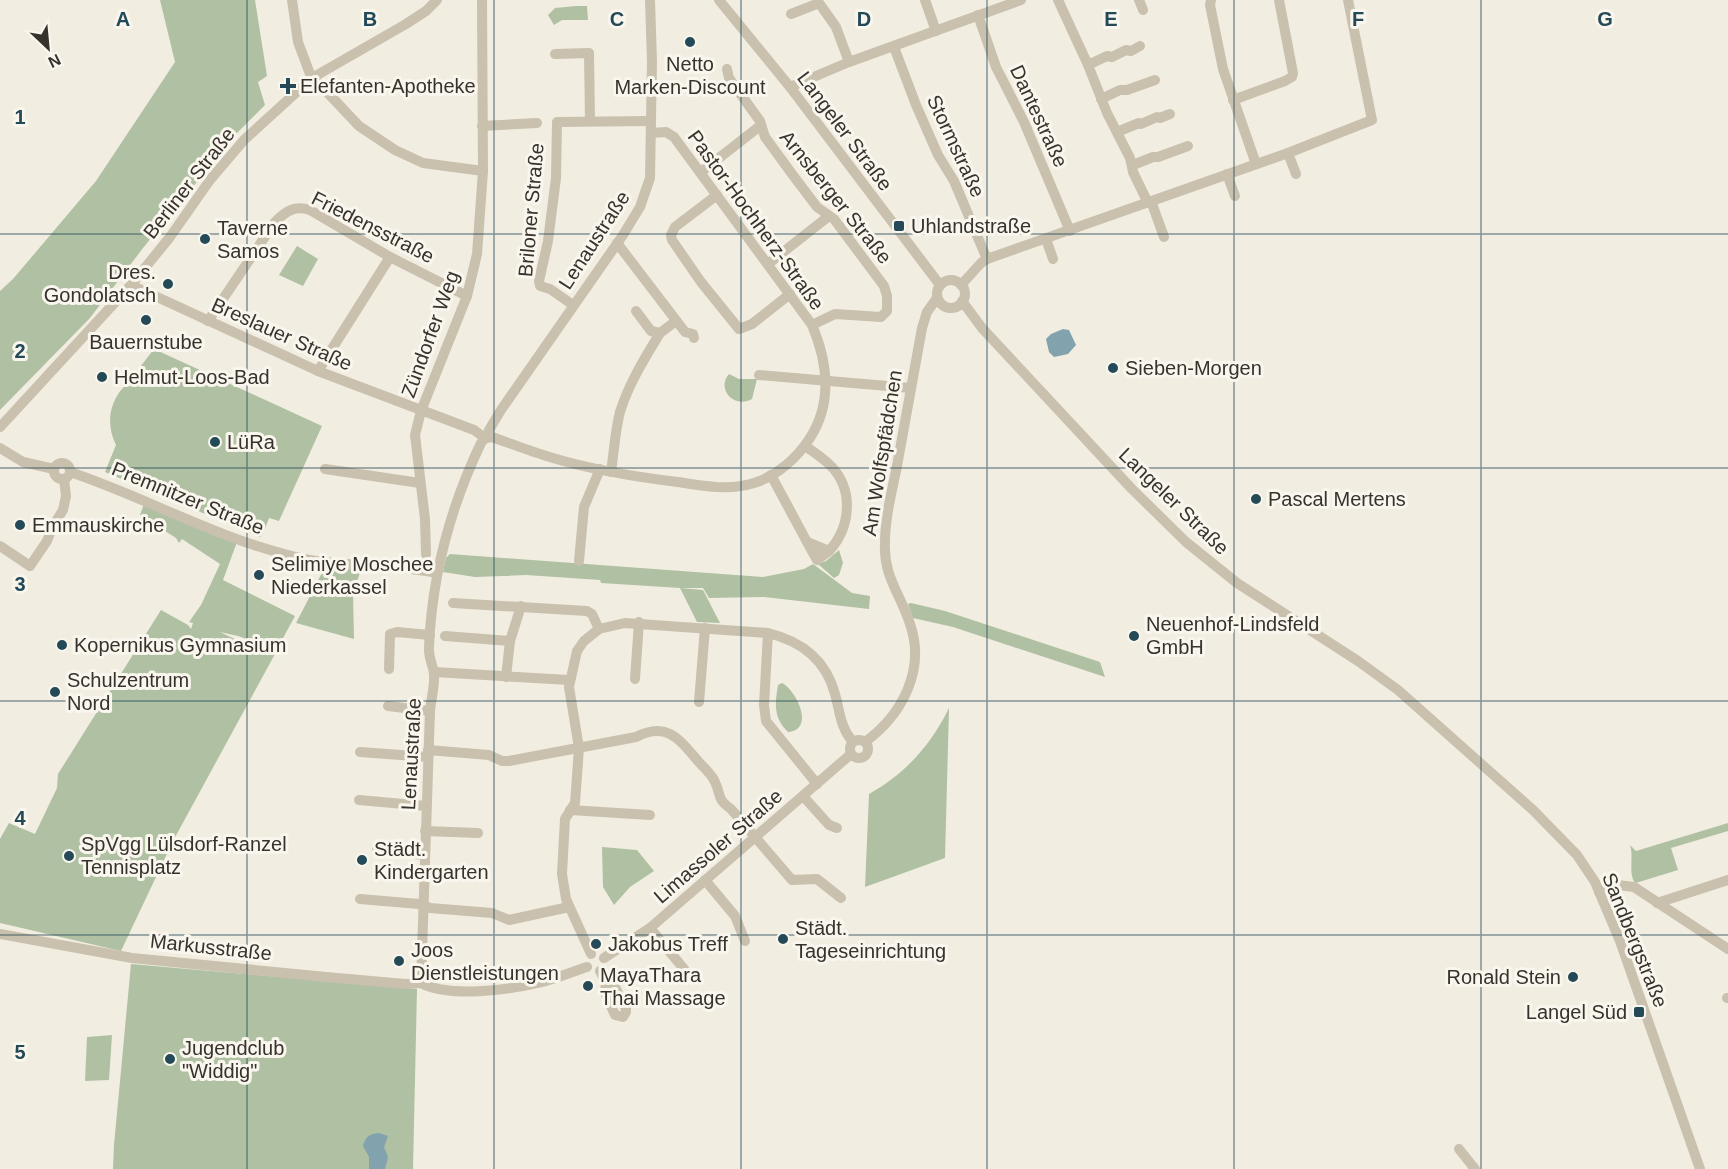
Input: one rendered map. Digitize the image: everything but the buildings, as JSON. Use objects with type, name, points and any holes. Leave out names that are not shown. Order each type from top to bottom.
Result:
[{"type":"street","points":[[292,0],[298,42],[312,78],[358,126],[395,150],[423,164],[483,171]]},
{"type":"street","name":"Berliner Straße","points":[[0,427],[131,285],[233,152],[282,104],[312,78],[412,20],[437,0]]},
{"type":"street","name":"Zündorfer Weg","points":[[426,554],[425,519],[415,435],[421,411],[467,296],[477,254],[483,171],[482,0]]},
{"type":"street","name":"Lenaustraße","points":[[421,983],[428,754],[434,672],[429,658],[430,635],[437,573],[450,516],[463,479],[501,410],[617,243],[638,211],[648,188],[651,134],[650,0]]},
{"type":"street","name":"Langeler Straße","points":[[719,0],[790,87],[940,285]]},
{"type":"street","points":[[925,0],[936,31]]},
{"type":"street","points":[[790,87],[849,62],[978,15],[1001,3],[1021,0]]},
{"type":"street","points":[[1058,0],[1164,237]]},
{"type":"street","points":[[1211,0],[1210,5],[1220,54],[1233,100],[1256,164]]},
{"type":"street","points":[[1233,100],[1292,77],[1279,0]]},
{"type":"street","points":[[961,285],[987,259],[1288,153],[1372,120],[1348,0]]},
{"type":"street","points":[[791,14],[819,3],[836,27],[849,62]]},
{"type":"street","name":"Dantestraße","points":[[978,15],[996,67],[1024,122],[1070,231]]},
{"type":"street","points":[[1088,65],[1107,56],[1112,57],[1140,46]]},
{"type":"street","name":"Stormstraße","points":[[894,47],[920,114],[938,155],[954,181],[987,259]]},
{"type":"street","points":[[555,54],[589,52],[590,121]]},
{"type":"street","name":"Arnsberger Straße","points":[[727,69],[729,78],[760,121],[765,137],[818,207],[834,219],[884,286],[888,306],[881,317],[835,314],[812,325]]},
{"type":"street","points":[[1101,99],[1120,90],[1127,90],[1155,80]]},
{"type":"street","points":[[1118,132],[1138,123],[1170,114]]},
{"type":"street","name":"Briloner Straße","points":[[573,305],[550,289],[540,286],[539,281],[548,241],[556,178],[557,122],[651,121]]},
{"type":"street","points":[[482,126],[537,123]]},
{"type":"street","points":[[700,172],[760,126]]},
{"type":"street","name":"Pastor-Hochherz-Straße","points":[[421,411],[474,430],[485,438],[492,437],[553,458],[611,472],[696,485],[724,487],[754,483],[788,463],[805,446],[823,410],[826,381],[820,346],[812,325],[674,137],[666,132],[651,134]]},
{"type":"street","points":[[1133,165],[1188,146]]},
{"type":"street","points":[[1288,153],[1296,174]]},
{"type":"street","points":[[1227,174],[1236,196]]},
{"type":"street","points":[[717,195],[675,227],[671,235],[672,240],[701,282],[739,329],[752,324],[790,294]]},
{"type":"street","name":"Friedensstraße","points":[[208,321],[275,222],[295,208],[310,210],[390,257],[467,296]]},
{"type":"street","points":[[768,264],[828,216]]},
{"type":"street","points":[[1046,239],[1053,259]]},
{"type":"street","points":[[617,243],[686,334],[693,334],[694,338]]},
{"type":"street","points":[[318,371],[390,257]]},
{"type":"street","points":[[922,328],[934,314],[954,305],[964,292],[961,285],[950,280],[940,285],[937,297],[954,305]]},
{"type":"street","name":"Breslauer Straße","points":[[131,285],[318,371],[421,411]]},
{"type":"street","name":"Am Wolfspfädchen","points":[[859,742],[883,728],[896,713],[904,699],[913,672],[915,654],[912,631],[889,576],[884,543],[922,328],[927,312],[937,297]]},
{"type":"street","name":"Langeler Straße","points":[[954,305],[982,328],[1138,495],[1186,542],[1237,583],[1369,668]]},
{"type":"street","points":[[636,311],[651,331],[660,333]]},
{"type":"street","points":[[611,472],[616,432],[623,404],[636,374],[660,333],[676,321]]},
{"type":"street","points":[[759,375],[911,388]]},
{"type":"street","points":[[771,475],[807,542],[830,550],[844,529],[847,501],[836,472],[825,460],[805,446]]},
{"type":"street","name":"Premnitzer Straße","points":[[0,448],[23,462],[54,469],[55,476],[67,476],[108,485],[238,541],[294,557],[437,573]]},
{"type":"street","points":[[325,469],[420,483]]},
{"type":"street","points":[[579,561],[584,507],[600,469]]},
{"type":"street","points":[[0,546],[30,566],[47,541],[63,510],[67,476]]},
{"type":"street","points":[[453,603],[587,611],[592,614],[599,629]]},
{"type":"street","points":[[506,677],[510,641],[520,606]]},
{"type":"street","points":[[591,954],[569,907],[563,887],[562,866],[565,819],[576,799],[579,748],[568,681],[574,657],[580,645],[599,629],[611,624],[639,622],[768,633],[785,637],[816,657],[832,684],[841,724],[868,749],[865,756],[858,758],[851,754],[850,748],[859,742]]},
{"type":"street","points":[[635,680],[639,622]]},
{"type":"street","points":[[699,702],[705,628]]},
{"type":"street","points":[[389,669],[390,634],[393,632],[430,635]]},
{"type":"street","points":[[768,633],[764,705],[766,720],[817,784]]},
{"type":"street","points":[[445,636],[510,641]]},
{"type":"street","name":"Sandbergstraße","points":[[1369,668],[1406,697],[1558,833],[1587,869],[1620,941],[1700,1169]]},
{"type":"street","points":[[434,672],[568,681]]},
{"type":"street","points":[[388,706],[430,711]]},
{"type":"street","points":[[360,752],[489,755],[502,761],[509,761],[636,737],[647,731],[670,733],[678,738],[715,780],[720,801],[731,809],[792,880],[817,879],[841,898]]},
{"type":"street","name":"Limassoler Straße","points":[[604,958],[650,928],[851,754]]},
{"type":"street","points":[[803,796],[829,825],[837,828]]},
{"type":"street","points":[[359,800],[426,806]]},
{"type":"street","points":[[570,810],[650,815]]},
{"type":"street","points":[[425,831],[478,833]]},
{"type":"street","points":[[377,850],[425,855]]},
{"type":"street","points":[[705,880],[732,912],[746,941]]},
{"type":"street","points":[[1657,903],[1728,880]]},
{"type":"street","points":[[1599,892],[1618,885],[1630,885],[1728,949]]},
{"type":"street","points":[[360,899],[492,913],[508,920],[569,907]]},
{"type":"street","points":[[650,928],[684,969],[687,979]]},
{"type":"street","name":"Markusstraße","points":[[0,934],[132,958],[326,978],[405,984],[421,983]]},
{"type":"street","points":[[587,967],[587,960],[591,954],[599,953],[604,958],[605,965],[600,971]]},
{"type":"street","points":[[421,983],[441,990],[510,988],[539,983],[587,967]]},
{"type":"street","points":[[587,967],[593,971],[600,971]]},
{"type":"street","points":[[600,971],[606,982]]},
{"type":"street","points":[[1459,1149],[1475,1169]]},
{"type":"green space","points":[[160,0],[255,0],[267,76],[258,82],[265,105],[236,134],[143,248],[90,318],[0,410],[0,291],[13,279],[96,181],[175,62]]},
{"type":"green space","points":[[587,6],[588,20],[562,20],[554,25],[548,15],[555,8]]},
{"type":"green space","points":[[297,246],[318,259],[303,286],[279,275]]},
{"type":"green space","name":"LüRa","points":[[154,349],[322,426],[279,521],[269,518],[260,537],[105,472],[116,445],[110,424],[113,404],[124,387],[142,374],[137,371]]},
{"type":"green space","points":[[729,374],[739,379],[757,379],[752,399],[739,401],[729,396],[725,386]]},
{"type":"green space","points":[[144,504],[237,542],[223,580],[295,616],[282,640],[269,647],[220,632],[262,652],[275,654],[173,841],[121,951],[0,923],[0,839],[9,823],[35,834],[57,788],[58,774],[161,610],[191,629],[193,623],[189,622],[201,605],[220,564],[182,539],[179,543],[176,538],[140,515]]},
{"type":"green space","points":[[839,550],[843,563],[839,575],[834,578],[818,564],[826,561]]},
{"type":"green space","points":[[450,554],[763,577],[804,569],[813,564],[852,593],[870,596],[869,609],[764,597],[709,598],[703,588],[681,588],[703,590],[720,623],[697,622],[680,588],[526,575],[475,577],[443,572],[446,558]]},
{"type":"green space","points":[[328,567],[361,570],[353,593],[354,639],[296,623],[324,569]]},
{"type":"green space","points":[[908,604],[945,611],[1100,662],[1105,677],[953,627],[913,618]]},
{"type":"green space","points":[[782,683],[788,687],[798,701],[802,718],[801,725],[796,730],[788,732],[777,716],[776,710],[778,685]]},
{"type":"green space","points":[[949,708],[945,858],[865,887],[869,794],[894,777],[916,757],[934,734]]},
{"type":"green space","points":[[1728,823],[1728,831],[1671,848],[1678,870],[1635,883],[1632,875],[1630,845],[1636,851]]},
{"type":"green space","points":[[602,847],[637,850],[654,871],[630,887],[614,905],[603,887]]},
{"type":"green space","points":[[131,964],[417,989],[413,1169],[113,1169]]},
{"type":"green space","points":[[112,1035],[109,1080],[85,1081],[87,1037]]},
{"type":"water","points":[[1063,329],[1069,330],[1076,345],[1068,354],[1054,357],[1049,352],[1046,339]]},
{"type":"water","points":[[379,1133],[388,1136],[384,1147],[388,1157],[385,1169],[369,1169],[369,1157],[363,1146],[368,1136]]},
{"type":"place","name":"Netto Marken-Discount","points":[[690,42]]},
{"type":"place","name":"Elefanten-Apotheke","points":[[288,86]]},
{"type":"place","name":"Uhlandstraße","points":[[899,226]]},
{"type":"place","name":"Taverne Samos","points":[[205,239]]},
{"type":"place","name":"Dres. Gondolatsch","points":[[168,284]]},
{"type":"place","name":"Bauernstube","points":[[146,320]]},
{"type":"place","name":"Sieben-Morgen","points":[[1113,368]]},
{"type":"place","name":"Helmut-Loos-Bad","points":[[102,377]]},
{"type":"place","name":"LüRa","points":[[215,442]]},
{"type":"place","name":"Pascal Mertens","points":[[1256,499]]},
{"type":"place","name":"Emmauskirche","points":[[20,525]]},
{"type":"place","name":"Selimiye Moschee Niederkassel","points":[[259,575]]},
{"type":"place","name":"Neuenhof-Lindsfeld GmbH","points":[[1134,636]]},
{"type":"place","name":"Kopernikus Gymnasium","points":[[62,645]]},
{"type":"place","name":"Schulzentrum Nord","points":[[55,692]]},
{"type":"place","name":"SpVgg Lülsdorf-Ranzel Tennisplatz","points":[[69,856]]},
{"type":"place","name":"Städt. Kindergarten","points":[[362,860]]},
{"type":"place","name":"Städt. Tageseinrichtung","points":[[783,939]]},
{"type":"place","name":"Jakobus Treff","points":[[596,944]]},
{"type":"place","name":"Joos Dienstleistungen","points":[[399,961]]},
{"type":"place","name":"Ronald Stein","points":[[1573,977]]},
{"type":"place","name":"MayaThara Thai Massage","points":[[588,986]]},
{"type":"place","name":"Langel Süd","points":[[1639,1012]]},
{"type":"place","name":"Jugendclub \"Widdig\"","points":[[170,1059]]}]
